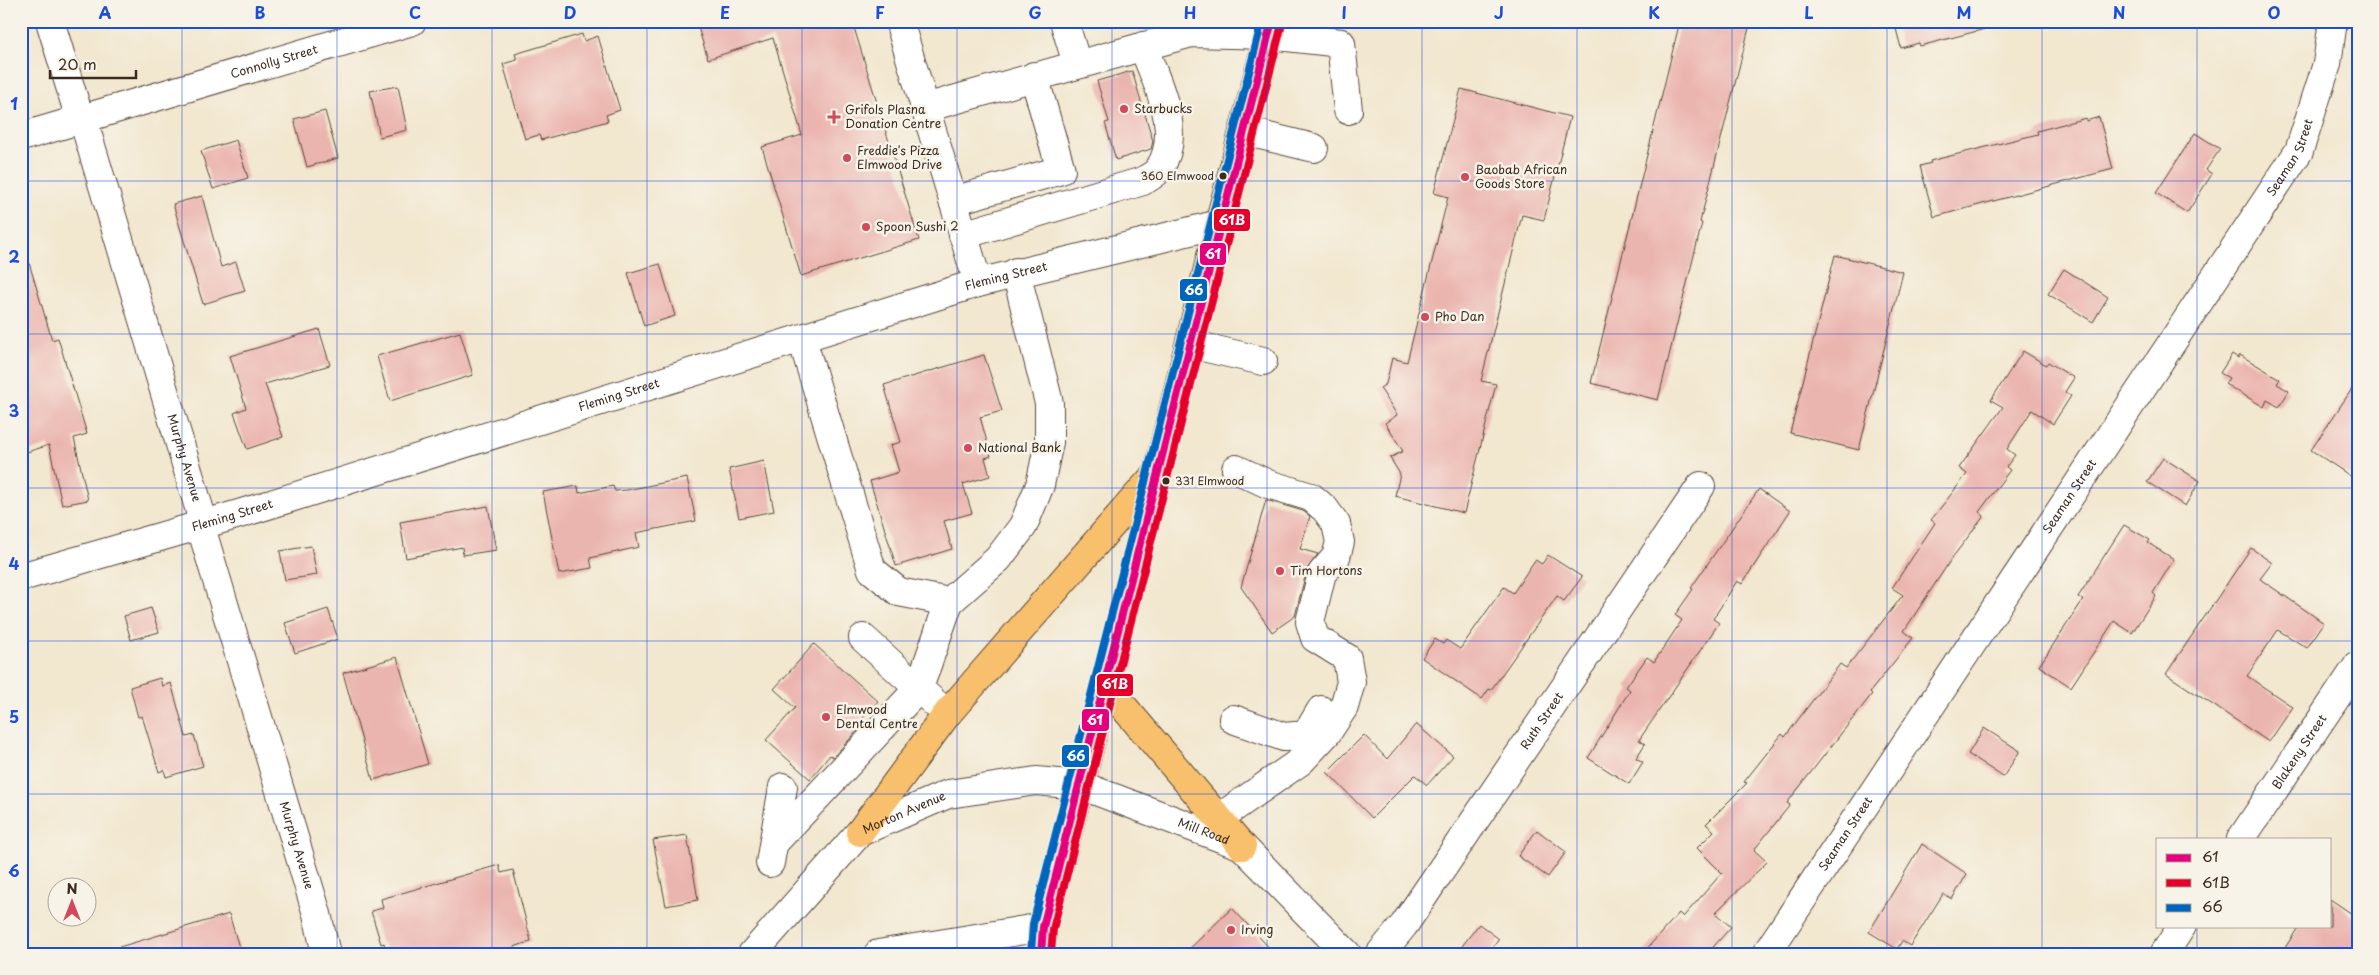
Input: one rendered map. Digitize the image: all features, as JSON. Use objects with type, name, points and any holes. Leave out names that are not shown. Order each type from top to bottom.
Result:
[{"type":"main road","points":[[1041,954],[1043,927],[1106,685],[1219,224],[1270,28]]},
{"type":"main road","points":[[860,832],[947,714],[1158,471]]},
{"type":"main road","points":[[1106,685],[1242,846]]},
{"type":"street","name":"Murphy Avenue","points":[[50,21],[79,116],[84,119],[200,511],[200,524],[318,914],[326,954]]},
{"type":"street","name":"Connolly Street","points":[[21,137],[412,21]]},
{"type":"street","points":[[899,21],[978,283]]},
{"type":"street","points":[[1064,21],[1077,64]]},
{"type":"street","name":"Seaman Street","points":[[1766,954],[2299,151],[2327,64],[2333,21]]},
{"type":"street","points":[[925,108],[1191,33],[1270,28],[1341,43],[1348,110]]},
{"type":"street","points":[[963,235],[1143,181],[1158,170],[1168,149],[1169,121],[1143,46]]},
{"type":"street","points":[[953,201],[1061,170],[1034,76]]},
{"type":"street","points":[[1244,131],[1314,148]]},
{"type":"street","name":"Fleming Street","points":[[21,577],[239,514],[978,283],[1016,272],[1219,224]]},
{"type":"street","points":[[783,787],[772,853],[919,688],[949,602],[998,559],[1022,526],[1040,485],[1049,442],[1049,403],[1016,272]]},
{"type":"street","points":[[802,338],[872,570],[899,592],[949,602]]},
{"type":"street","points":[[1190,344],[1263,361]]},
{"type":"street","points":[[1219,818],[1301,761],[1327,733],[1344,707],[1351,682],[1346,658],[1315,638],[1310,622],[1322,573],[1336,557],[1340,542],[1336,524],[1326,509],[1311,497],[1268,484],[1236,469]]},
{"type":"street","name":"Ruth Street","points":[[1380,954],[1404,925],[1701,486]]},
{"type":"street","points":[[863,638],[947,714]]},
{"type":"street","points":[[1232,719],[1284,737],[1306,735],[1341,674],[1346,658]]},
{"type":"street","name":"Blakeny Street","points":[[2242,838],[2358,665]]},
{"type":"street","name":"Morton Avenue","points":[[752,954],[860,832],[948,794],[1036,781],[1080,785]]},
{"type":"street","name":"Mill Road","points":[[1080,785],[1242,846],[1347,954]]},
{"type":"street","points":[[878,954],[1043,927]]},
{"type":"street","points":[[2164,954],[2181,928]]},
{"type":"building","points":[[696,21],[852,21],[919,240],[801,276],[762,147],[802,135],[773,38],[708,59]]},
{"type":"building","points":[[1680,21],[1721,21],[1749,28],[1658,400],[1591,383]]},
{"type":"building","points":[[1894,21],[1984,21],[1985,29],[1920,46],[1919,43],[1901,48]]},
{"type":"building","points":[[582,34],[584,41],[598,36],[620,110],[606,115],[608,121],[541,140],[539,135],[525,139],[503,64],[517,60],[515,54]]},
{"type":"building","name":"Starbucks","points":[[1132,71],[1153,141],[1151,149],[1116,160],[1105,123],[1109,122],[1097,81]]},
{"type":"building","points":[[398,86],[407,130],[380,137],[370,91]]},
{"type":"building","points":[[1461,89],[1570,117],[1544,220],[1522,215],[1481,381],[1496,384],[1464,513],[1395,496],[1400,474],[1390,458],[1403,451],[1385,423],[1397,415],[1380,388],[1386,384],[1392,358],[1407,362],[1448,197],[1434,193]]},
{"type":"building","points":[[325,111],[338,158],[307,167],[294,119]]},
{"type":"building","points":[[2099,117],[2113,169],[1934,217],[1920,166],[1931,163],[1930,161],[2038,134],[2037,131],[2086,118],[2086,121]]},
{"type":"building","points":[[2195,133],[2220,149],[2206,170],[2212,174],[2187,213],[2156,193]]},
{"type":"building","points":[[236,140],[248,178],[213,189],[201,151]]},
{"type":"building","points":[[202,196],[221,267],[236,262],[245,291],[203,304],[173,204]]},
{"type":"building","points":[[1835,255],[1903,272],[1859,450],[1790,433]]},
{"type":"building","points":[[27,256],[52,340],[58,338],[87,434],[74,438],[88,500],[62,505],[49,445],[27,452],[21,432],[21,257]]},
{"type":"building","points":[[660,264],[675,316],[644,326],[628,273]]},
{"type":"building","points":[[2064,269],[2108,297],[2093,322],[2048,294]]},
{"type":"building","points":[[319,329],[330,365],[265,384],[283,437],[247,449],[234,413],[246,408],[230,356]]},
{"type":"building","points":[[460,332],[473,375],[390,401],[377,356]]},
{"type":"building","points":[[2023,351],[2046,365],[2048,362],[2074,378],[2065,392],[2071,396],[2053,424],[2032,410],[2007,449],[2015,455],[2006,467],[2010,470],[1979,512],[1984,516],[1952,558],[1904,631],[1913,638],[1870,692],[1872,694],[1787,803],[1790,805],[1754,850],[1767,862],[1715,913],[1731,927],[1707,954],[1642,954],[1679,913],[1683,917],[1722,873],[1697,848],[1714,831],[1706,824],[1747,783],[1744,782],[1782,734],[1785,737],[1840,664],[1846,668],[1903,595],[1892,588],[1935,523],[1931,520],[1967,474],[1959,468],[2003,407],[1991,400]]},
{"type":"building","points":[[2232,354],[2238,358],[2240,355],[2280,379],[2277,384],[2289,391],[2279,407],[2267,400],[2264,407],[2225,384],[2229,378],[2220,373]]},
{"type":"building","points":[[984,355],[1002,411],[980,417],[991,456],[985,458],[990,476],[963,484],[972,513],[944,521],[952,549],[896,566],[870,481],[899,472],[891,445],[901,442],[884,385]]},
{"type":"building","points":[[2358,380],[2358,481],[2311,450]]},
{"type":"building","points":[[2163,458],[2200,481],[2185,506],[2147,482]]},
{"type":"building","points":[[764,461],[774,511],[739,518],[729,469]]},
{"type":"building","points":[[687,478],[696,521],[636,533],[639,547],[590,558],[592,568],[559,574],[543,492],[578,486],[579,493],[613,486],[615,491],[627,490]]},
{"type":"building","points":[[1759,489],[1790,511],[1742,584],[1737,581],[1713,619],[1719,623],[1639,740],[1645,744],[1636,758],[1643,762],[1629,784],[1588,758],[1630,690],[1626,687],[1647,657],[1654,662],[1682,620],[1675,615],[1693,589],[1691,588]]},
{"type":"building","name":"Tim Hortons","points":[[1266,500],[1303,511],[1310,516],[1300,549],[1318,554],[1307,569],[1295,616],[1272,632],[1241,587]]},
{"type":"building","points":[[488,506],[496,550],[463,555],[462,547],[406,558],[400,522]]},
{"type":"building","points":[[2124,525],[2150,540],[2148,543],[2174,559],[2153,593],[2156,596],[2132,633],[2114,621],[2071,687],[2039,666],[2083,600],[2078,597]]},
{"type":"building","points":[[311,546],[317,575],[285,580],[280,551]]},
{"type":"building","points":[[2251,548],[2272,563],[2260,579],[2324,623],[2307,648],[2278,630],[2247,676],[2293,707],[2269,742],[2166,674]]},
{"type":"building","points":[[1548,555],[1582,577],[1564,601],[1557,596],[1491,690],[1489,689],[1482,699],[1422,658],[1435,639],[1443,644],[1446,640],[1460,649],[1504,587],[1513,593],[1535,560],[1542,564]]},
{"type":"building","points":[[151,608],[159,632],[131,640],[124,616]]},
{"type":"building","points":[[328,609],[338,639],[295,653],[285,623]]},
{"type":"building","name":"Elmwood Dental Centre","points":[[814,644],[878,701],[857,725],[860,728],[833,757],[830,755],[810,779],[766,740],[795,708],[774,689]]},
{"type":"building","points":[[397,657],[428,764],[373,780],[343,673]]},
{"type":"building","points":[[160,678],[162,686],[171,683],[186,737],[194,735],[203,766],[166,777],[164,770],[159,772],[142,716],[138,717],[130,687]]},
{"type":"building","points":[[1416,724],[1453,756],[1427,785],[1415,775],[1372,818],[1327,772],[1364,735],[1387,759]]},
{"type":"building","points":[[1984,728],[2020,751],[2003,777],[1968,754]]},
{"type":"building","points":[[1537,830],[1566,852],[1548,877],[1518,856]]},
{"type":"building","points":[[687,835],[698,900],[666,906],[653,840]]},
{"type":"building","points":[[1922,844],[1967,874],[1952,899],[1943,894],[1910,946],[1902,941],[1897,949],[1869,932]]},
{"type":"building","points":[[499,865],[501,873],[513,870],[531,941],[495,954],[387,954],[384,943],[381,944],[371,911],[383,908],[381,899]]},
{"type":"building","points":[[2332,900],[2358,918],[2358,954],[2281,954],[2298,928],[2332,928]]},
{"type":"building","name":"Irving","points":[[1232,908],[1275,954],[1184,954]]},
{"type":"building","points":[[229,914],[241,954],[117,954],[116,948]]},
{"type":"building","points":[[1479,924],[1499,939],[1488,954],[1456,954]]},
{"type":"transit line","name":"66","points":[[1031,953],[1033,924],[1262,21]]},
{"type":"transit line","name":"61","points":[[1041,954],[1043,927],[1272,21]]},
{"type":"transit line","name":"61B","points":[[1051,954],[1053,929],[1282,24]]},
{"type":"place","name":"Starbucks","points":[[1124,109]]},
{"type":"place","name":"Grifols Plasna Donation Centre","points":[[834,117]]},
{"type":"place","name":"Freddie's Pizza Elmwood Drive","points":[[847,158]]},
{"type":"place","name":"360 Elmwood","points":[[1223,176]]},
{"type":"place","name":"Baobab African Goods Store","points":[[1465,177]]},
{"type":"place","name":"Spoon Sushi 2","points":[[866,227]]},
{"type":"place","name":"Pho Dan","points":[[1425,317]]},
{"type":"place","name":"National Bank","points":[[968,448]]},
{"type":"place","name":"331 Elmwood","points":[[1166,481]]},
{"type":"place","name":"Tim Hortons","points":[[1280,571]]},
{"type":"place","name":"Elmwood Dental Centre","points":[[826,717]]},
{"type":"place","name":"Irving","points":[[1231,930]]}]
